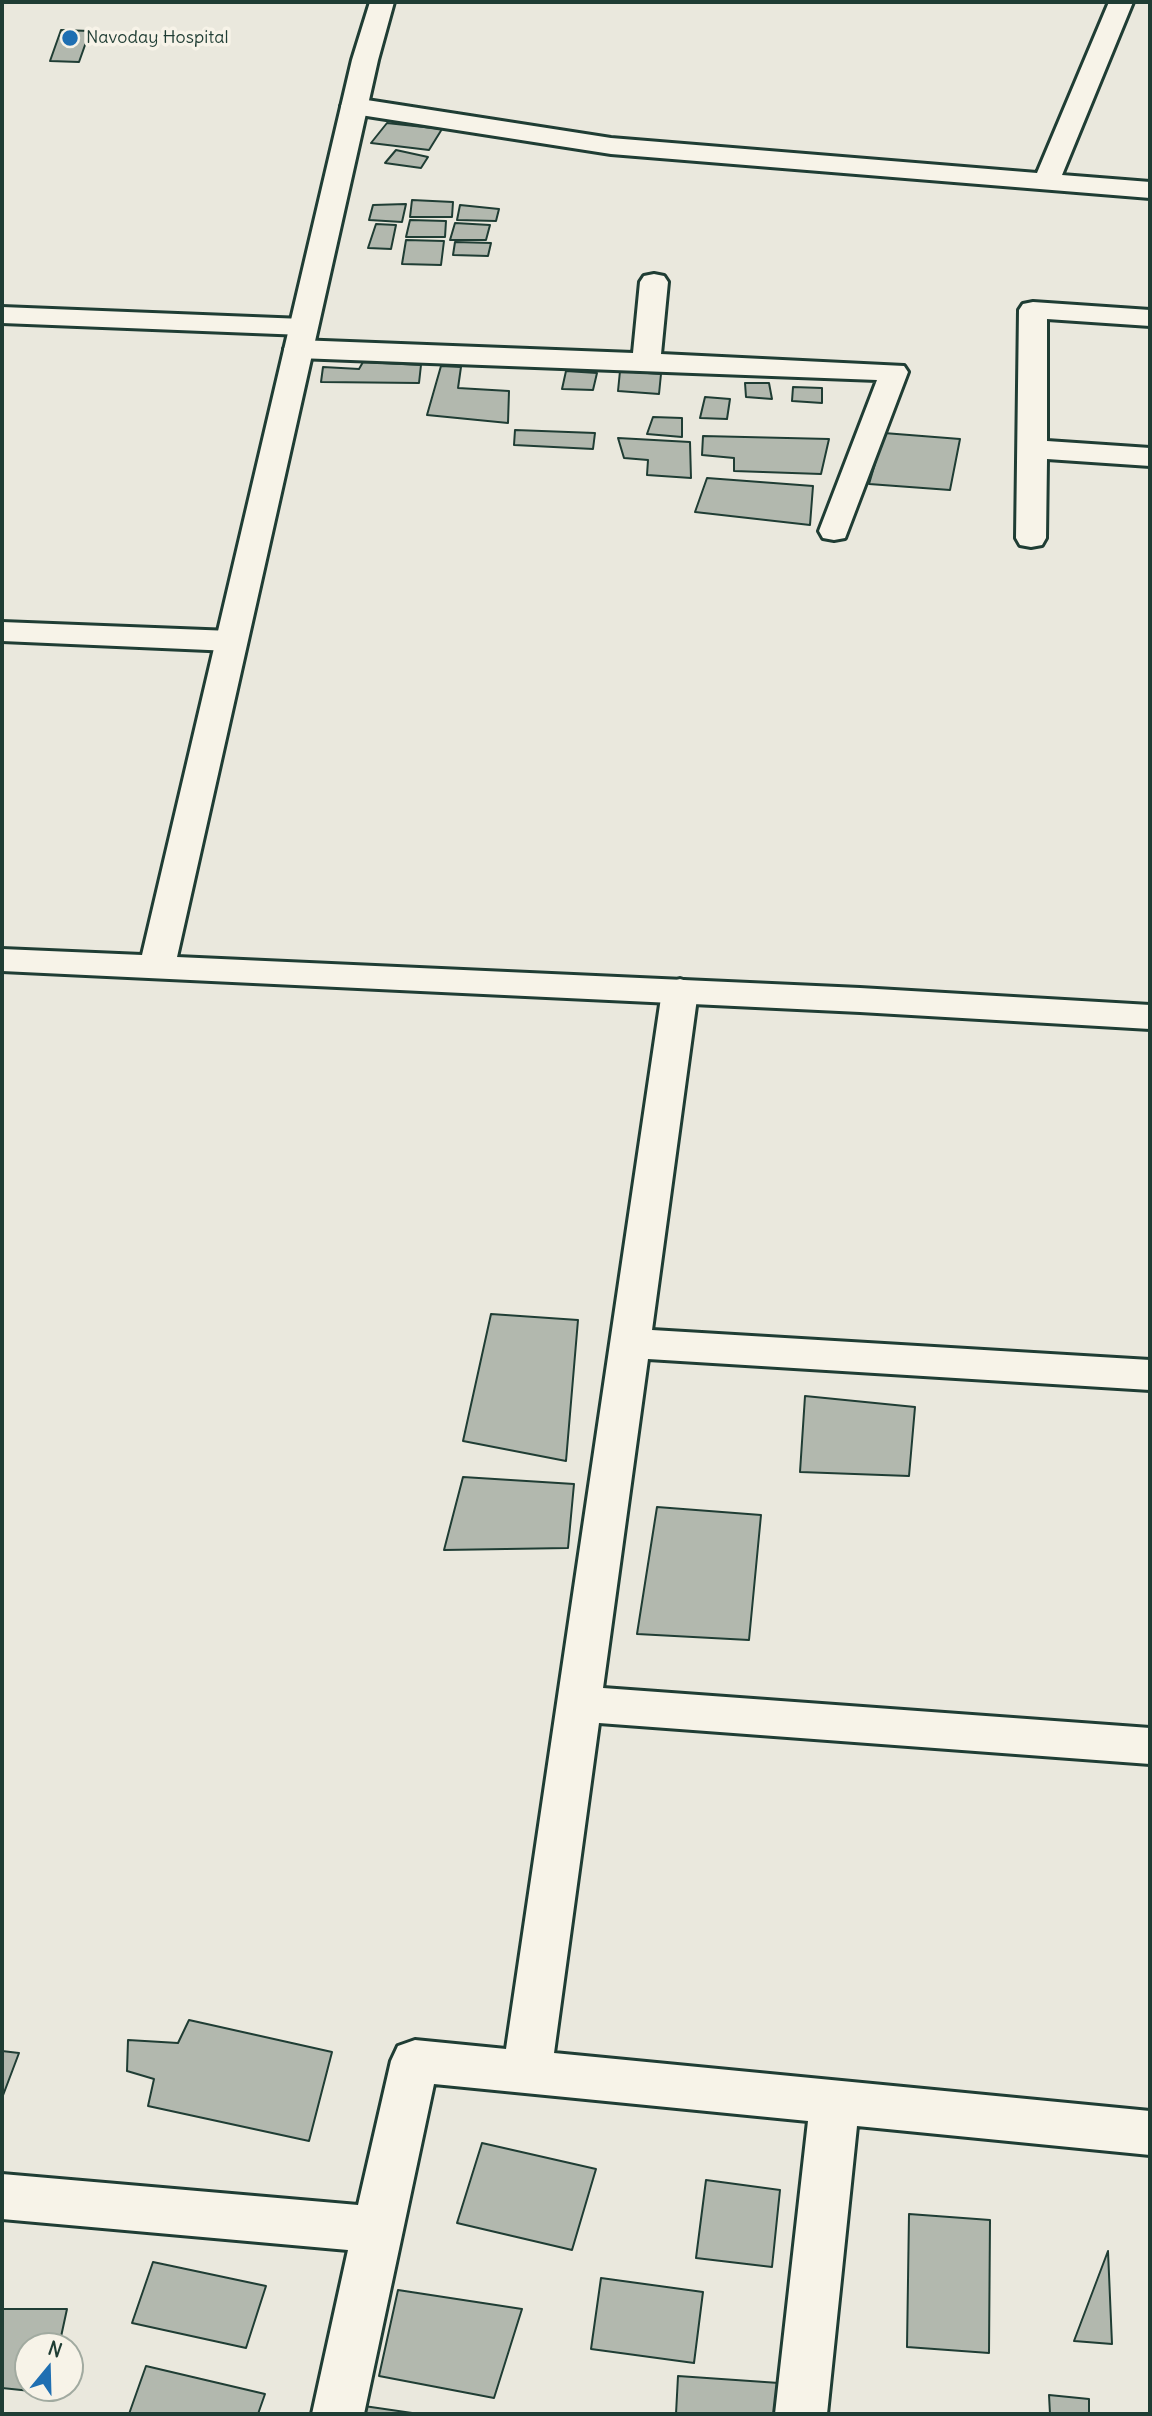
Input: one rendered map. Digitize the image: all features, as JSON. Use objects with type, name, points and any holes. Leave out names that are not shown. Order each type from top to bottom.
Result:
[{"type":"street","points":[[157,968],[300,338],[382,2]]},
{"type":"street","points":[[1046,182],[1122,2]]},
{"type":"street","points":[[355,106],[611,146],[1150,190]]},
{"type":"street","points":[[646,362],[654,282]]},
{"type":"street","points":[[1031,538],[1032,310],[1150,318]]},
{"type":"street","points":[[2,316],[646,362],[894,372],[834,531]]},
{"type":"street","points":[[1031,449],[1150,457]]},
{"type":"street","points":[[2,631],[231,641]]},
{"type":"street","points":[[2,960],[680,991],[1150,1017]]},
{"type":"street","points":[[527,2072],[680,991]]},
{"type":"street","points":[[630,1343],[1150,1375]]},
{"type":"street","points":[[580,1704],[1150,1746]]},
{"type":"street","points":[[338,2414],[415,2061],[1150,2133]]},
{"type":"street","points":[[801,2414],[835,2101]]},
{"type":"street","points":[[2,2196],[378,2230]]},
{"type":"building","points":[[61,30],[90,31],[79,62],[50,61]]},
{"type":"building","points":[[387,123],[442,129],[429,150],[371,143]]},
{"type":"building","points":[[396,150],[428,157],[421,168],[385,163]]},
{"type":"building","points":[[412,200],[453,202],[452,217],[410,217]]},
{"type":"building","points":[[406,204],[402,222],[369,220],[373,205]]},
{"type":"building","points":[[460,205],[499,209],[496,221],[457,220]]},
{"type":"building","points":[[410,220],[446,221],[445,237],[406,237]]},
{"type":"building","points":[[455,223],[490,225],[486,240],[450,240]]},
{"type":"building","points":[[376,224],[396,225],[391,249],[368,248]]},
{"type":"building","points":[[406,240],[444,241],[441,265],[402,264]]},
{"type":"building","points":[[455,242],[491,243],[488,256],[453,255]]},
{"type":"building","points":[[363,362],[421,365],[419,383],[321,382],[323,367],[359,369]]},
{"type":"building","points":[[441,366],[461,367],[458,388],[509,391],[508,423],[427,415]]},
{"type":"building","points":[[566,371],[597,373],[593,390],[562,389]]},
{"type":"building","points":[[620,371],[661,374],[659,394],[618,391]]},
{"type":"building","points":[[745,383],[769,383],[772,399],[746,397]]},
{"type":"building","points":[[793,387],[822,388],[822,403],[792,401]]},
{"type":"building","points":[[705,397],[730,399],[727,419],[700,418]]},
{"type":"building","points":[[653,417],[682,418],[682,437],[647,434]]},
{"type":"building","points":[[515,430],[595,433],[593,449],[514,445]]},
{"type":"building","points":[[884,433],[960,439],[950,490],[869,484]]},
{"type":"building","points":[[703,436],[829,439],[821,474],[734,471],[734,458],[702,455]]},
{"type":"building","points":[[618,438],[690,442],[691,478],[647,475],[648,460],[624,458]]},
{"type":"building","points":[[707,478],[813,486],[810,525],[695,512]]},
{"type":"building","points":[[491,1314],[578,1320],[566,1461],[463,1441]]},
{"type":"building","points":[[805,1396],[915,1407],[909,1476],[800,1472]]},
{"type":"building","points":[[463,1477],[574,1484],[568,1548],[444,1550]]},
{"type":"building","points":[[657,1507],[761,1515],[749,1640],[637,1634]]},
{"type":"building","points":[[189,2020],[332,2052],[309,2141],[148,2106],[154,2079],[127,2071],[128,2040],[178,2043]]},
{"type":"building","points":[[2,2051],[19,2053],[2,2098]]},
{"type":"building","points":[[482,2143],[596,2169],[572,2250],[457,2223]]},
{"type":"building","points":[[706,2180],[780,2190],[772,2267],[696,2258]]},
{"type":"building","points":[[909,2214],[990,2220],[989,2353],[907,2347]]},
{"type":"building","points":[[1108,2251],[1112,2344],[1074,2341]]},
{"type":"building","points":[[153,2262],[266,2286],[246,2348],[132,2323]]},
{"type":"building","points":[[601,2278],[703,2292],[694,2363],[591,2349]]},
{"type":"building","points":[[398,2290],[522,2309],[494,2398],[379,2376]]},
{"type":"building","points":[[2,2309],[67,2309],[62,2332],[14,2332],[14,2389],[2,2388]]},
{"type":"building","points":[[146,2366],[265,2394],[258,2414],[129,2414]]},
{"type":"building","points":[[678,2376],[779,2383],[778,2414],[676,2414]]},
{"type":"building","points":[[1049,2395],[1089,2399],[1089,2414],[1050,2414]]},
{"type":"building","points":[[364,2406],[419,2414],[361,2414]]},
{"type":"place","name":"Navoday Hospital","points":[[70,38]]}]
